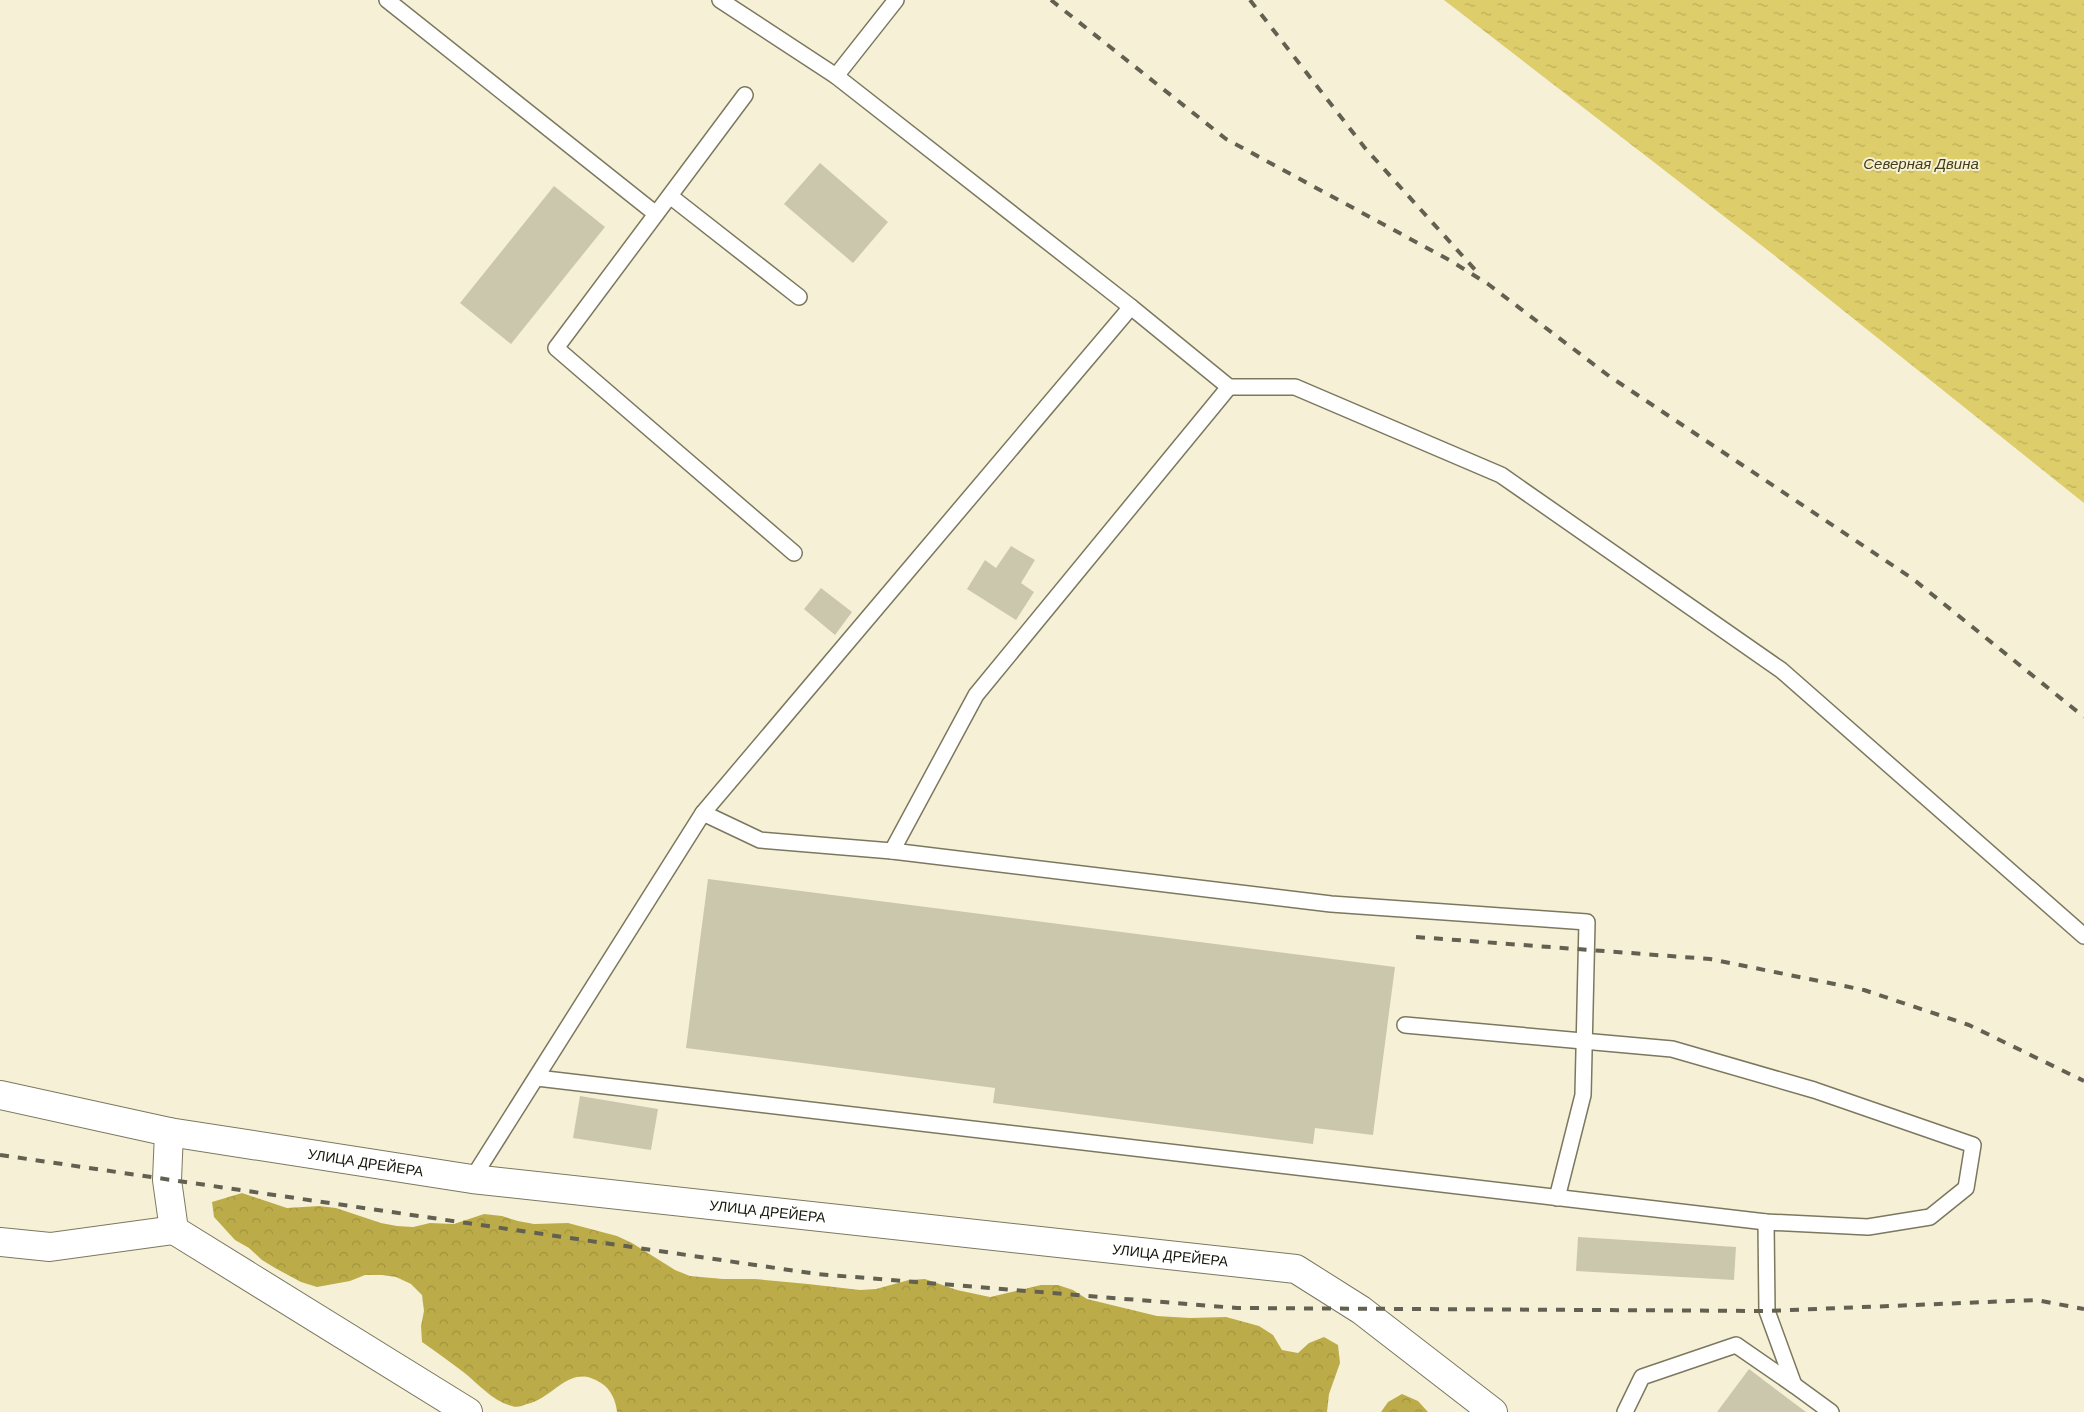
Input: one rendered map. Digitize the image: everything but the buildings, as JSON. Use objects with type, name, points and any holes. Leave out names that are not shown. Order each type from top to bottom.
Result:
[{"type":"street","name":"УЛИЦА ДРЕЙЕРА","points":[[0,1095],[169,1132],[472,1179],[1296,1269],[1361,1310],[1493,1412]]},
{"type":"street","points":[[169,1132],[167,1180],[174,1230]]},
{"type":"street","points":[[0,1242],[50,1247],[174,1230],[468,1412]]},
{"type":"lane","points":[[387,0],[656,214]]},
{"type":"lane","points":[[720,0],[836,76],[1132,306],[1229,387],[1295,387],[1501,476],[1781,670],[2084,936]]},
{"type":"lane","points":[[836,76],[896,0]]},
{"type":"lane","points":[[745,95],[556,348],[794,553]]},
{"type":"lane","points":[[670,196],[799,297]]},
{"type":"lane","points":[[472,1179],[703,813],[1132,306]]},
{"type":"lane","points":[[892,851],[976,695],[1229,387]]},
{"type":"lane","points":[[703,813],[760,840],[892,851],[1331,904],[1587,922],[1583,1095],[1557,1198]]},
{"type":"lane","points":[[536,1078],[1766,1222],[1868,1227],[1930,1217],[1966,1188],[1974,1146],[1814,1090],[1672,1049],[1405,1025]]},
{"type":"lane","points":[[0,1079],[27,1101]]},
{"type":"lane","points":[[1766,1222],[1766,1311],[1794,1385]]},
{"type":"lane","points":[[1625,1412],[1642,1377],[1736,1345],[1831,1412]]},
{"type":"green space","points":[[242,1193],[287,1208],[319,1206],[336,1208],[381,1223],[397,1226],[413,1227],[430,1223],[454,1224],[484,1214],[502,1216],[534,1224],[568,1223],[617,1236],[632,1243],[675,1270],[690,1276],[755,1279],[860,1290],[876,1289],[909,1280],[925,1279],[957,1290],[990,1297],[1041,1285],[1058,1285],[1073,1290],[1087,1299],[1157,1316],[1190,1318],[1226,1317],[1259,1326],[1273,1335],[1282,1350],[1298,1353],[1309,1343],[1324,1337],[1338,1345],[1340,1363],[1329,1394],[1327,1412],[617,1412],[612,1396],[605,1386],[590,1378],[580,1377],[562,1383],[537,1401],[514,1407],[492,1396],[422,1342],[421,1326],[424,1311],[422,1295],[411,1284],[396,1277],[365,1275],[350,1281],[317,1287],[301,1282],[275,1268],[235,1240],[214,1217],[212,1202]]},
{"type":"green space","points":[[1402,1394],[1418,1401],[1428,1412],[1381,1412],[1388,1402]]},
{"type":"water","name":"Северная Двина","points":[[1444,0],[2084,0],[2084,503],[1774,255]]},
{"type":"railway","points":[[1051,0],[1226,139],[1451,261],[1488,284],[1609,376],[1913,579],[2084,717]]},
{"type":"railway","points":[[1250,0],[1365,148],[1478,273]]},
{"type":"railway","points":[[1416,937],[1710,959],[1864,990],[1969,1025],[2084,1081]]},
{"type":"railway","points":[[0,1155],[817,1274],[1237,1308],[1767,1311],[2036,1300],[2084,1309]]}]
